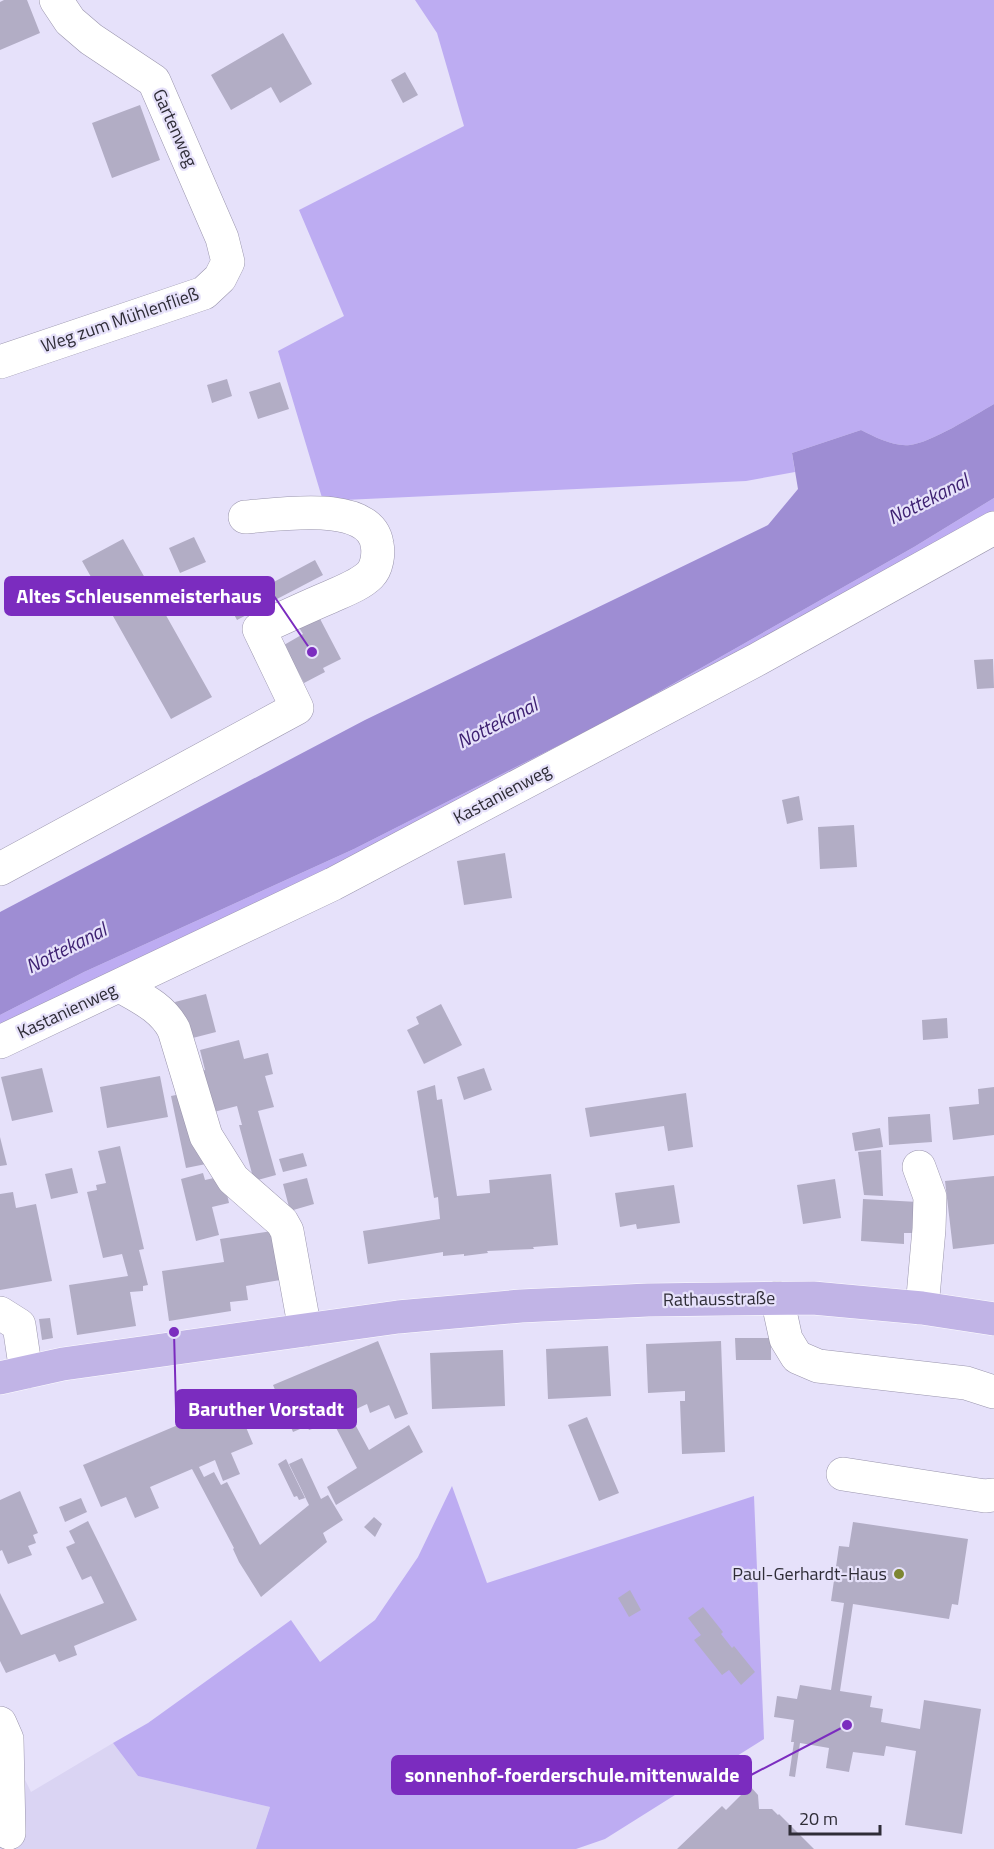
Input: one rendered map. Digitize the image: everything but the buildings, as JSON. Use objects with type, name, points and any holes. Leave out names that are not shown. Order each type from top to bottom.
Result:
[{"type":"main road","name":"Rathausstraße","points":[[13,1375],[63,1364],[442,1312],[612,1301],[777,1298],[847,1300],[994,1319]]},
{"type":"street","name":"Gartenweg","points":[[56,0],[70,21],[91,39],[154,81],[222,238],[228,262]]},
{"type":"street","name":"Weg zum Mühlenfließ","points":[[0,362],[204,293],[220,278],[228,262]]},
{"type":"street","points":[[0,869],[297,708],[259,629],[349,588],[371,574],[378,557],[377,542],[369,528],[353,518],[328,512],[245,517]]},
{"type":"street","name":"Kastanienweg","points":[[0,1042],[343,878],[758,659],[994,528]]},
{"type":"street","points":[[120,986],[148,1002],[170,1022],[206,1136],[233,1179],[282,1222],[287,1232],[304,1330]]},
{"type":"street","points":[[919,1167],[930,1197],[922,1308]]},
{"type":"street","points":[[777,1298],[786,1339],[797,1357],[818,1366],[966,1383],[994,1392]]},
{"type":"street","points":[[0,1313],[19,1325],[13,1375]]},
{"type":"street","points":[[843,1474],[985,1496],[994,1495]]},
{"type":"street","points":[[0,1723],[7,1739],[9,1833]]},
{"type":"shaded area","points":[[415,0],[994,0],[994,404],[952,428],[919,443],[898,444],[861,430],[792,453],[795,472],[746,481],[323,501],[278,351],[344,316],[299,210],[464,126],[437,33]]},
{"type":"shaded area","points":[[994,498],[994,518],[548,764],[0,1030],[0,1015],[84,972],[354,849],[613,718],[914,547]]},
{"type":"shaded area","points":[[452,1486],[487,1583],[754,1496],[764,1739],[605,1839],[576,1849],[256,1849],[270,1807],[138,1776],[113,1743],[148,1723],[291,1620],[320,1662],[375,1620],[418,1557]]},
{"type":"shaded area","points":[[5,1739],[31,1792],[113,1743],[138,1776],[270,1807],[256,1849],[0,1849],[0,1742]]},
{"type":"water","name":"Nottekanal","points":[[994,404],[994,498],[914,547],[613,718],[354,849],[84,972],[0,1015],[0,912],[365,720],[768,525],[798,489],[792,453],[861,430],[898,444],[919,443],[952,428]]},
{"type":"place","name":"Altes Schleusenmeisterhaus","points":[[312,652]]},
{"type":"place","name":"Baruther Vorstadt","points":[[174,1332]]},
{"type":"place","name":"Paul-Gerhardt-Haus","points":[[899,1574]]},
{"type":"place","name":"sonnenhof-foerderschule.mittenwalde","points":[[847,1725]]}]
